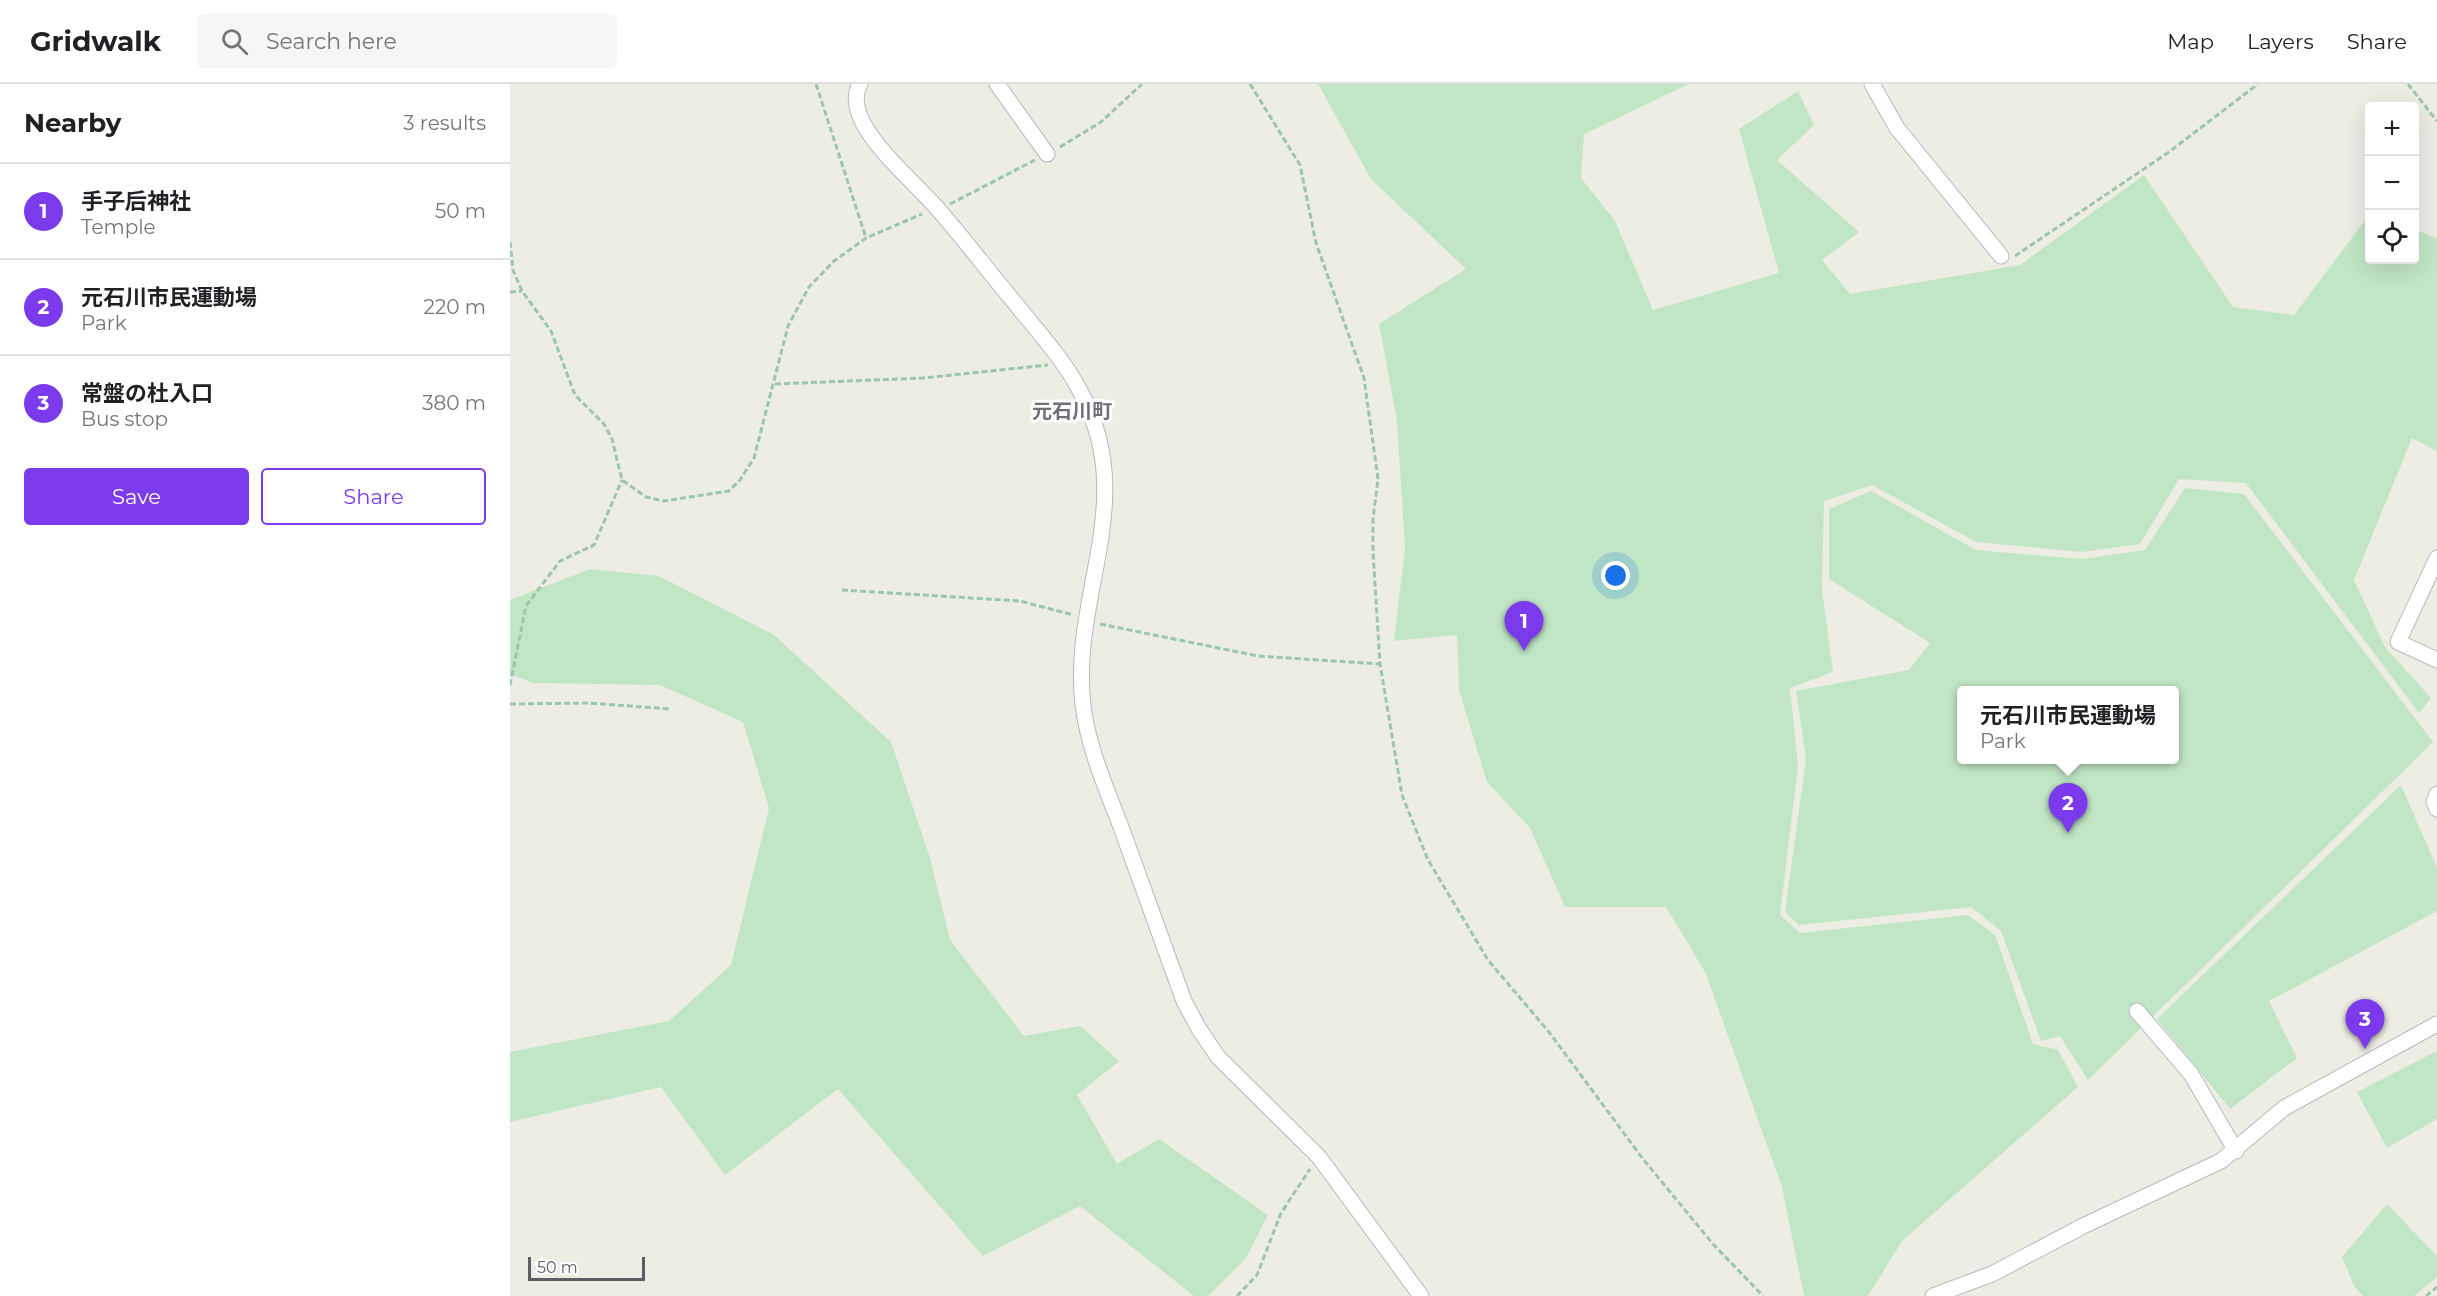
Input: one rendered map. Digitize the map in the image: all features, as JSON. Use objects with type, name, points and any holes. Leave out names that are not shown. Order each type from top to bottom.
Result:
[{"type":"street","points":[[860,84],[857,108],[865,125],[938,209],[1064,363],[1081,392],[1100,443],[1107,488],[1104,530],[1088,620],[1082,672],[1083,703],[1088,735],[1184,1001],[1218,1057],[1319,1157],[1359,1208],[1421,1296]]},
{"type":"street","points":[[998,84],[1047,154]]},
{"type":"street","points":[[1872,84],[1897,128],[2001,256]]},
{"type":"street","points":[[2437,558],[2398,642],[2437,660]]},
{"type":"street","points":[[2437,794],[2434,802],[2437,809]]},
{"type":"street","points":[[2138,1011],[2191,1074],[2236,1151]]},
{"type":"street","points":[[1933,1296],[1992,1274],[2083,1226],[2220,1161],[2236,1151],[2266,1120],[2284,1108],[2437,1024]]},
{"type":"path","points":[[816,84],[866,237]]},
{"type":"path","points":[[622,480],[646,497],[664,501],[718,495],[729,491],[740,480],[754,458],[768,397],[775,384],[788,326],[808,287],[834,261],[866,237],[912,217],[938,209],[1047,154],[1101,122],[1142,84]]},
{"type":"path","points":[[1250,84],[1300,165],[1316,243],[1364,378],[1378,479],[1373,519],[1373,552],[1380,664],[1402,795],[1428,860],[1443,889],[1488,960],[1549,1032],[1643,1160],[1713,1244],[1763,1296]]},
{"type":"path","points":[[2001,256],[2013,258],[2169,152],[2258,84]]},
{"type":"path","points":[[2408,84],[2437,121]]},
{"type":"path","points":[[510,242],[513,270],[522,291],[551,331],[575,395],[604,424],[612,439],[622,480],[594,545],[560,561],[526,606],[510,685]]},
{"type":"path","points":[[510,292],[522,291]]},
{"type":"path","points":[[775,384],[922,378],[1064,363]]},
{"type":"path","points":[[842,590],[1020,601],[1088,620],[1111,629],[1258,656],[1380,664]]},
{"type":"path","points":[[510,704],[588,703],[670,709]]},
{"type":"path","points":[[1237,1296],[1257,1275],[1281,1213],[1319,1157]]},
{"type":"path","points":[[2426,1296],[2437,1287]]},
{"type":"green space","points":[[1318,84],[1689,84],[1584,134],[1581,178],[1615,221],[1653,310],[1779,273],[1739,129],[1798,91],[1814,125],[1777,160],[1859,232],[1822,260],[1850,294],[2020,265],[2144,175],[2233,307],[2294,315],[2365,220],[2365,264],[2419,264],[2419,231],[2437,238],[2437,451],[2412,438],[2354,580],[2385,647],[2431,698],[2419,713],[2246,483],[2179,479],[2140,544],[2082,552],[1976,542],[1872,485],[1824,501],[1822,590],[1833,672],[1790,688],[1798,766],[1780,915],[1800,933],[1968,915],[1995,935],[2033,1044],[2058,1050],[2078,1087],[1902,1241],[1868,1296],[1804,1296],[1782,1187],[1706,974],[1666,907],[1565,907],[1530,828],[1487,782],[1459,690],[1457,635],[1394,641],[1405,548],[1397,420],[1379,324],[1466,269],[1371,179]]},
{"type":"green space","points":[[2185,488],[2244,494],[2433,742],[2088,1080],[2060,1036],[2041,1041],[2001,931],[1971,907],[1799,925],[1785,912],[1806,759],[1796,691],[1909,670],[1930,643],[1829,579],[1829,509],[1871,491],[1976,550],[2083,559],[2145,550]]},
{"type":"green space","points":[[590,569],[659,576],[774,635],[891,742],[930,858],[950,940],[1024,1036],[1080,1026],[1119,1061],[1077,1095],[1117,1164],[1159,1139],[1268,1215],[1246,1258],[1208,1296],[1194,1296],[1080,1206],[983,1256],[838,1089],[725,1175],[661,1087],[510,1122],[510,1052],[669,1021],[731,965],[769,808],[743,722],[660,685],[533,683],[510,674],[510,600]]},
{"type":"green space","points":[[2401,785],[2437,868],[2437,911],[2269,1001],[2297,1058],[2230,1109],[2157,1019]]},
{"type":"green space","points":[[2437,1051],[2437,1119],[2387,1148],[2357,1092]]},
{"type":"green space","points":[[2387,1204],[2437,1256],[2437,1277],[2414,1296],[2363,1296],[2354,1286],[2342,1257]]},
{"type":"place","name":"手子后神社","points":[[1524,651]]},
{"type":"place","name":"元石川市民運動場","points":[[2068,833]]},
{"type":"place","name":"常盤の杜入口","points":[[2365,1049]]},
{"type":"district","name":"元石川町","points":[[1072,411]]}]
